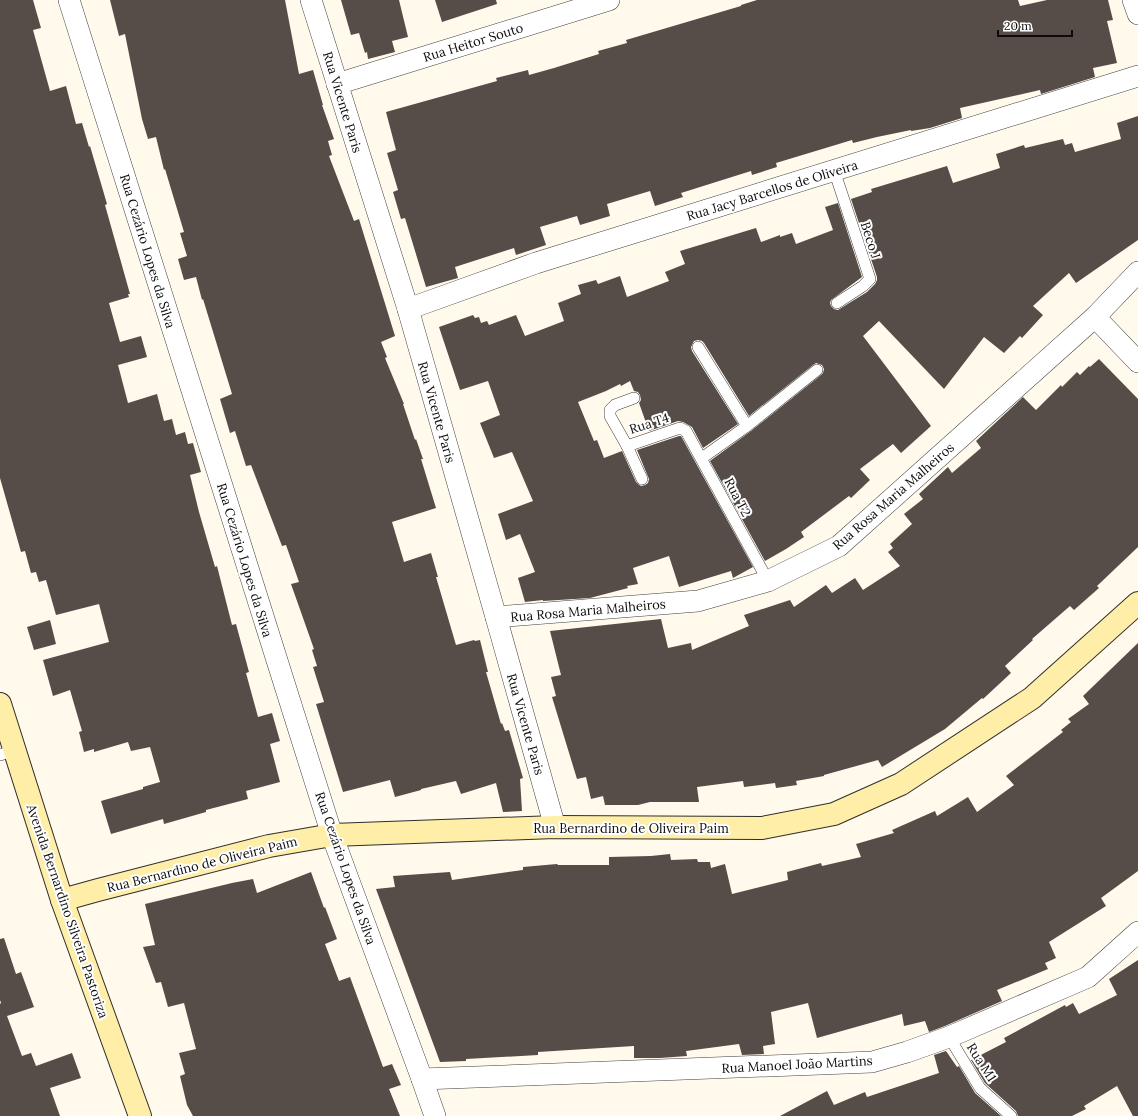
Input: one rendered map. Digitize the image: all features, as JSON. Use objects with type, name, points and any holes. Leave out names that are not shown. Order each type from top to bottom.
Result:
[{"type":"street","name":"Rua Cezário Lopes da Silva","points":[[69,0],[332,835],[435,1116]]},
{"type":"street","name":"Rua Vicente Paris","points":[[311,0],[408,309],[555,827]]},
{"type":"street","name":"Rua Heitor Souto","points":[[337,84],[609,0]]},
{"type":"street","points":[[1133,0],[1138,14]]},
{"type":"street","name":"Rua Jacy Barcellos de Oliveira","points":[[408,309],[536,263],[1138,76]]},
{"type":"street","name":"Rua Rosa Maria Malheiros","points":[[496,617],[698,600],[768,581],[839,546],[1095,317],[1138,272]]},
{"type":"street","points":[[1095,317],[1138,362]]},
{"type":"street","name":"Rua Bernardino de Oliveira Paim","points":[[62,900],[268,846],[332,835],[555,827],[762,828],[834,814],[901,784],[1032,698],[1138,603]]},
{"type":"street","name":"Avenida Bernardino Silveira Pastoriza","points":[[0,704],[8,753],[140,1116]]},
{"type":"street","name":"Rua Manoel João Martins","points":[[422,1079],[872,1062],[907,1052],[949,1037],[1088,977],[1138,932]]},
{"type":"lane","name":"Beco J","points":[[834,170],[870,279],[863,286],[837,303]]},
{"type":"lane","points":[[698,347],[747,426]]},
{"type":"lane","points":[[702,458],[747,426],[817,370]]},
{"type":"lane","points":[[634,398],[615,405],[610,410],[610,416],[627,446],[642,479]]},
{"type":"lane","name":"Rua T2","points":[[680,428],[686,431],[702,458],[768,581]]},
{"type":"lane","name":"Rua T4","points":[[627,446],[680,428]]},
{"type":"lane","name":"Rua M1","points":[[949,1037],[980,1088],[1011,1116]]},
{"type":"building","points":[[0,0],[33,0],[41,28],[33,30],[50,91],[66,86],[76,124],[82,123],[107,204],[105,205],[130,294],[128,294],[129,297],[109,303],[120,342],[141,336],[147,357],[118,365],[128,403],[157,394],[164,421],[172,419],[176,435],[185,432],[188,444],[193,443],[201,472],[190,475],[215,567],[217,566],[232,625],[236,624],[249,672],[246,673],[258,717],[272,713],[280,741],[270,744],[280,782],[246,791],[248,799],[206,810],[206,812],[164,824],[163,819],[111,834],[101,801],[143,789],[143,787],[160,782],[150,747],[131,751],[128,742],[94,752],[94,749],[84,752],[79,732],[82,731],[70,690],[53,696],[43,660],[109,642],[99,604],[56,615],[46,580],[39,582],[36,572],[31,573],[25,551],[21,552],[0,478]]},
{"type":"building","points":[[110,0],[285,0],[299,74],[313,70],[322,105],[334,139],[328,141],[332,155],[329,156],[354,221],[359,219],[395,336],[381,342],[387,357],[385,358],[404,404],[415,440],[416,439],[423,459],[421,459],[436,508],[392,522],[404,562],[431,553],[438,577],[436,577],[456,645],[474,640],[480,640],[488,672],[486,672],[501,724],[502,723],[505,731],[509,730],[523,778],[520,779],[522,811],[503,812],[496,783],[461,794],[456,781],[395,797],[390,780],[343,792],[316,704],[324,702],[313,667],[317,666],[312,650],[314,649],[291,584],[299,582],[286,545],[282,546],[251,465],[246,466],[235,431],[230,433],[220,399],[232,394],[196,277],[184,280],[178,259],[187,256],[180,233],[184,232],[165,169],[164,170],[156,137],[148,139],[142,119],[125,34],[119,36]]},
{"type":"building","points":[[341,0],[399,0],[408,37],[392,41],[395,52],[368,59],[367,52],[365,53],[359,33],[351,35]]},
{"type":"building","points":[[435,0],[496,0],[497,4],[442,22]]},
{"type":"building","points":[[757,0],[1018,0],[1020,6],[1047,0],[1108,0],[1113,20],[1107,21],[1117,63],[1093,68],[1095,77],[1041,94],[1040,90],[960,108],[962,118],[930,128],[911,130],[853,143],[852,140],[776,163],[777,167],[752,175],[751,171],[681,193],[683,197],[655,206],[650,191],[607,204],[610,216],[580,225],[577,216],[540,227],[546,245],[516,255],[514,248],[455,267],[458,278],[426,287],[405,218],[401,219],[393,192],[398,190],[387,153],[396,150],[386,112],[497,81],[496,78],[528,70],[529,75],[554,68],[599,54],[598,51],[627,43],[626,40]]},
{"type":"building","points":[[1138,116],[1138,240],[1076,283],[1069,273],[1033,306],[1043,315],[1022,338],[1020,336],[1004,353],[984,337],[944,389],[879,321],[863,336],[931,426],[901,453],[893,444],[860,469],[870,480],[851,498],[849,496],[801,532],[804,537],[765,561],[710,461],[751,431],[821,375],[824,369],[822,365],[816,363],[813,365],[749,416],[704,343],[698,340],[694,341],[691,347],[692,351],[738,424],[703,448],[692,427],[683,422],[678,421],[649,431],[639,403],[641,400],[640,395],[638,392],[634,391],[630,381],[621,386],[620,384],[578,402],[594,441],[597,440],[604,458],[622,451],[636,482],[641,486],[648,483],[649,479],[637,450],[681,436],[753,567],[733,578],[731,571],[679,587],[669,556],[633,568],[638,584],[627,586],[628,588],[590,598],[525,602],[518,578],[535,572],[520,534],[506,540],[498,514],[533,501],[512,452],[494,458],[480,423],[500,415],[488,381],[460,390],[439,327],[473,315],[475,318],[479,317],[481,323],[487,321],[489,325],[516,315],[525,336],[564,321],[558,303],[581,294],[578,285],[596,280],[598,284],[620,276],[627,297],[669,281],[665,272],[685,264],[680,251],[756,228],[761,242],[780,235],[780,237],[792,233],[796,244],[833,230],[825,207],[838,203],[862,277],[831,300],[831,306],[838,310],[867,292],[877,280],[851,199],[872,192],[871,189],[947,166],[953,183],[1000,168],[996,154],[1024,145],[1025,148],[1063,139],[1065,145],[1072,143],[1075,152],[1121,139],[1117,123]]},
{"type":"building","points":[[1099,359],[1138,399],[1138,547],[1097,586],[1099,588],[1074,610],[1070,606],[1032,639],[1033,640],[1005,666],[1011,673],[983,699],[982,698],[945,729],[882,767],[878,760],[824,776],[796,781],[797,785],[776,788],[775,783],[744,787],[743,781],[697,787],[699,802],[650,802],[638,805],[605,805],[603,796],[591,799],[586,777],[577,779],[552,697],[556,696],[551,677],[561,675],[550,631],[661,619],[668,648],[691,643],[692,650],[749,626],[744,615],[790,600],[794,607],[826,585],[832,593],[855,578],[863,590],[900,566],[888,552],[893,548],[890,544],[912,524],[904,514],[923,499],[919,494],[948,467],[952,473],[981,448],[976,441],[1023,397],[1036,410],[1061,385],[1062,387],[1077,372],[1080,375]]},
{"type":"building","points":[[50,620],[56,644],[34,650],[27,627]]},
{"type":"building","points":[[1138,643],[1138,871],[1101,898],[1106,906],[1049,942],[1056,958],[1045,963],[1048,969],[997,990],[1002,1001],[929,1032],[925,1021],[904,1026],[902,1014],[817,1038],[808,1003],[771,1012],[775,1044],[763,1046],[764,1054],[742,1055],[739,1044],[686,1051],[687,1056],[634,1058],[634,1046],[538,1052],[538,1055],[440,1062],[376,889],[395,887],[393,876],[450,872],[452,880],[523,870],[523,867],[557,864],[609,865],[609,857],[670,854],[671,860],[697,859],[698,862],[710,862],[711,868],[725,864],[732,894],[788,880],[787,872],[821,863],[822,866],[861,857],[856,844],[894,833],[892,830],[935,811],[937,816],[968,797],[977,812],[1014,785],[1006,776],[1063,732],[1061,730],[1071,722],[1068,719],[1089,704],[1083,696]]},
{"type":"building","points":[[311,872],[337,939],[325,944],[339,981],[350,977],[383,1067],[392,1064],[401,1085],[389,1089],[400,1116],[193,1116],[187,1105],[180,1076],[185,1074],[179,1053],[196,1049],[184,1003],[168,1007],[161,982],[156,983],[143,947],[155,945],[145,904],[253,879],[257,893]]},
{"type":"building","points":[[4,938],[16,974],[21,972],[34,1007],[7,1016],[22,1056],[31,1053],[36,1066],[72,1053],[81,1078],[50,1088],[60,1116],[0,1116],[0,939]]},
{"type":"building","points":[[1138,960],[1138,1116],[1133,1116],[1117,1086],[1084,1106],[1086,1109],[1072,1116],[1018,1116],[1016,1111],[985,1083],[971,1060],[1006,1042],[1004,1038],[1065,1005],[1066,1007],[1073,1003],[1079,1014],[1117,995],[1109,979]]},
{"type":"building","points":[[946,1051],[957,1067],[959,1066],[975,1093],[1001,1116],[780,1116],[827,1091],[834,1105],[865,1092],[867,1097],[939,1073],[934,1055]]}]
